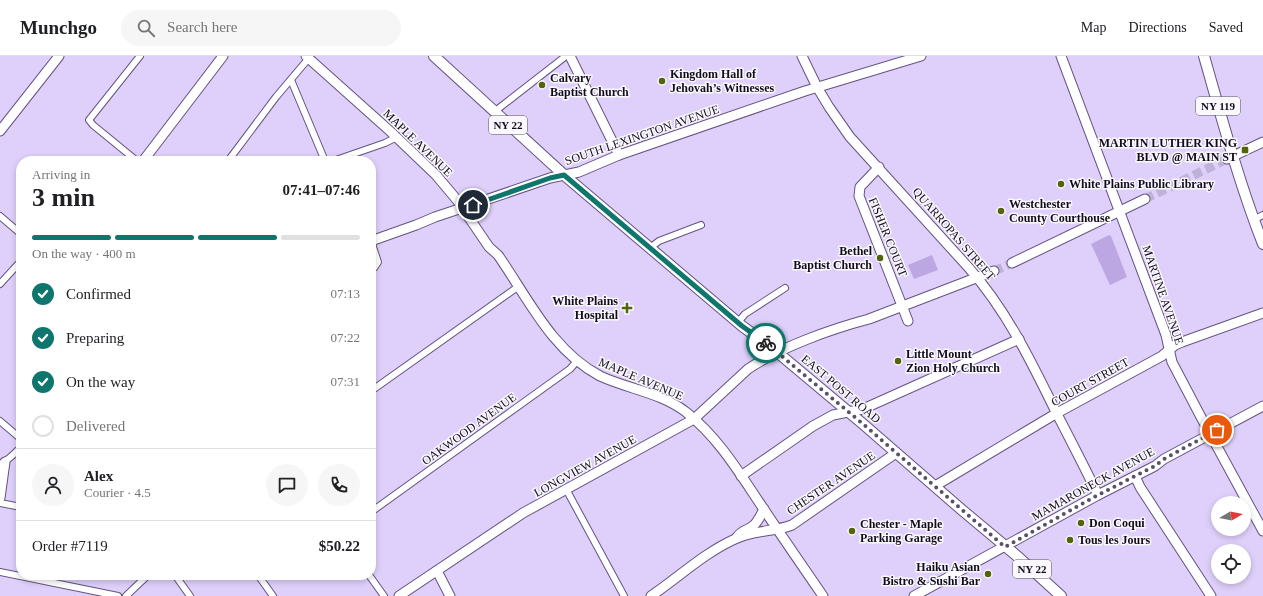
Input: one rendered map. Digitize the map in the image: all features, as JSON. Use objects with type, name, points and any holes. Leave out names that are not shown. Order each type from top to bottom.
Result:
[{"type":"main road","name":"NY 22","points":[[434,56],[564,175]]},
{"type":"main road","name":"NY 119","points":[[1204,56],[1230,158],[1263,244]]},
{"type":"main road","name":"EAST POST ROAD","points":[[564,175],[738,322],[777,352],[849,412],[1061,596]]},
{"type":"street","points":[[0,131],[59,56]]},
{"type":"street","points":[[131,156],[93,125],[90,120],[140,56]]},
{"type":"street","points":[[147,156],[223,56]]},
{"type":"street","points":[[494,112],[566,56]]},
{"type":"street","points":[[570,56],[619,156]]},
{"type":"street","name":"QUARROPAS STREET","points":[[802,56],[817,87],[850,137],[978,278],[1019,340],[1098,495]]},
{"type":"street","name":"SOUTH LEXINGTON AVENUE","points":[[376,239],[435,217],[550,178],[579,172],[619,156],[817,87],[922,56]]},
{"type":"street","name":"MARTINE AVENUE","points":[[1061,56],[1166,335],[1172,362],[1263,531]]},
{"type":"street","points":[[232,156],[307,57]]},
{"type":"street","name":"MAPLE AVENUE","points":[[307,57],[436,175],[462,208],[489,248],[498,255],[551,334],[563,348],[588,369],[614,382],[670,402],[679,407],[694,419],[719,444],[823,596]]},
{"type":"street","points":[[291,80],[323,156]]},
{"type":"street","points":[[347,156],[396,137]]},
{"type":"street","points":[[1230,158],[1263,142]]},
{"type":"street","name":"FISHER COURT","points":[[878,167],[860,187],[859,196],[908,321]]},
{"type":"street","points":[[1012,263],[1145,199]]},
{"type":"street","points":[[1254,220],[1263,215]]},
{"type":"street","points":[[0,216],[16,230]]},
{"type":"street","points":[[650,248],[659,241],[701,225]]},
{"type":"street","points":[[0,284],[16,266]]},
{"type":"street","name":"LONGVIEW AVENUE","points":[[400,596],[523,514],[694,419],[748,368],[777,352],[847,325],[869,319],[994,271]]},
{"type":"street","points":[[376,387],[519,286]]},
{"type":"street","points":[[738,322],[745,314],[785,288]]},
{"type":"street","name":"COURT STREET","points":[[935,486],[1057,413],[1162,356],[1182,342],[1263,313]]},
{"type":"street","points":[[741,476],[813,426],[833,415],[863,409],[1019,340]]},
{"type":"street","name":"OAKWOOD AVENUE","points":[[376,508],[570,369],[577,361]]},
{"type":"street","name":"MAMARONECK AVENUE","points":[[914,596],[1263,406]]},
{"type":"street","points":[[0,421],[16,435]]},
{"type":"street","points":[[0,498],[3,463],[16,451]]},
{"type":"street","name":"CHESTER AVENUE","points":[[736,538],[792,525],[896,453]]},
{"type":"street","points":[[1135,476],[1140,487],[1210,596]]},
{"type":"street","points":[[566,489],[624,596]]},
{"type":"street","points":[[0,503],[16,506]]},
{"type":"street","points":[[753,526],[764,509]]},
{"type":"street","points":[[650,596],[692,564],[736,538],[742,531],[753,526],[764,525],[778,529]]},
{"type":"street","points":[[437,571],[450,596]]},
{"type":"street","points":[[0,572],[16,575]]},
{"type":"street","points":[[39,580],[118,596]]},
{"type":"street","points":[[126,596],[143,580]]},
{"type":"street","points":[[179,580],[190,596]]},
{"type":"street","points":[[262,580],[273,596]]},
{"type":"street","points":[[373,580],[384,596]]},
{"type":"shaded area","points":[[1109,235],[1111,236],[1127,277],[1110,285],[1091,244]]},
{"type":"shaded area","points":[[932,255],[938,270],[914,279],[908,265]]},
{"type":"tunnel","points":[[1145,199],[1227,159]]},
{"type":"tunnel","points":[[994,271],[1012,263]]},
{"type":"way so far","points":[[766,343],[914,467],[1005,547],[1098,495],[1155,466],[1164,459],[1217,430]]},
{"type":"place","name":"Kingdom Hall of Jehovah’s Witnesses","points":[[662,81]]},
{"type":"place","name":"Calvary Baptist Church","points":[[542,85]]},
{"type":"place","name":"MARTIN LUTHER KING BLVD @ MAIN ST","points":[[1245,150]]},
{"type":"place","name":"White Plains Public Library","points":[[1061,184]]},
{"type":"place","name":"Westchester County Courthouse","points":[[1001,211]]},
{"type":"place","name":"Bethel Baptist Church","points":[[880,258]]},
{"type":"place","name":"White Plains Hospital","points":[[627,308]]},
{"type":"place","name":"Little Mount Zion Holy Church","points":[[898,361]]},
{"type":"place","name":"Don Coqui","points":[[1081,523]]},
{"type":"place","name":"Chester - Maple Parking Garage","points":[[852,531]]},
{"type":"place","name":"Tous les Jours","points":[[1070,540]]},
{"type":"place","name":"Haiku Asian Bistro & Sushi Bar","points":[[988,574]]},
{"type":"route","points":[[473,205],[550,178],[564,175],[742,326],[766,343]]}]
